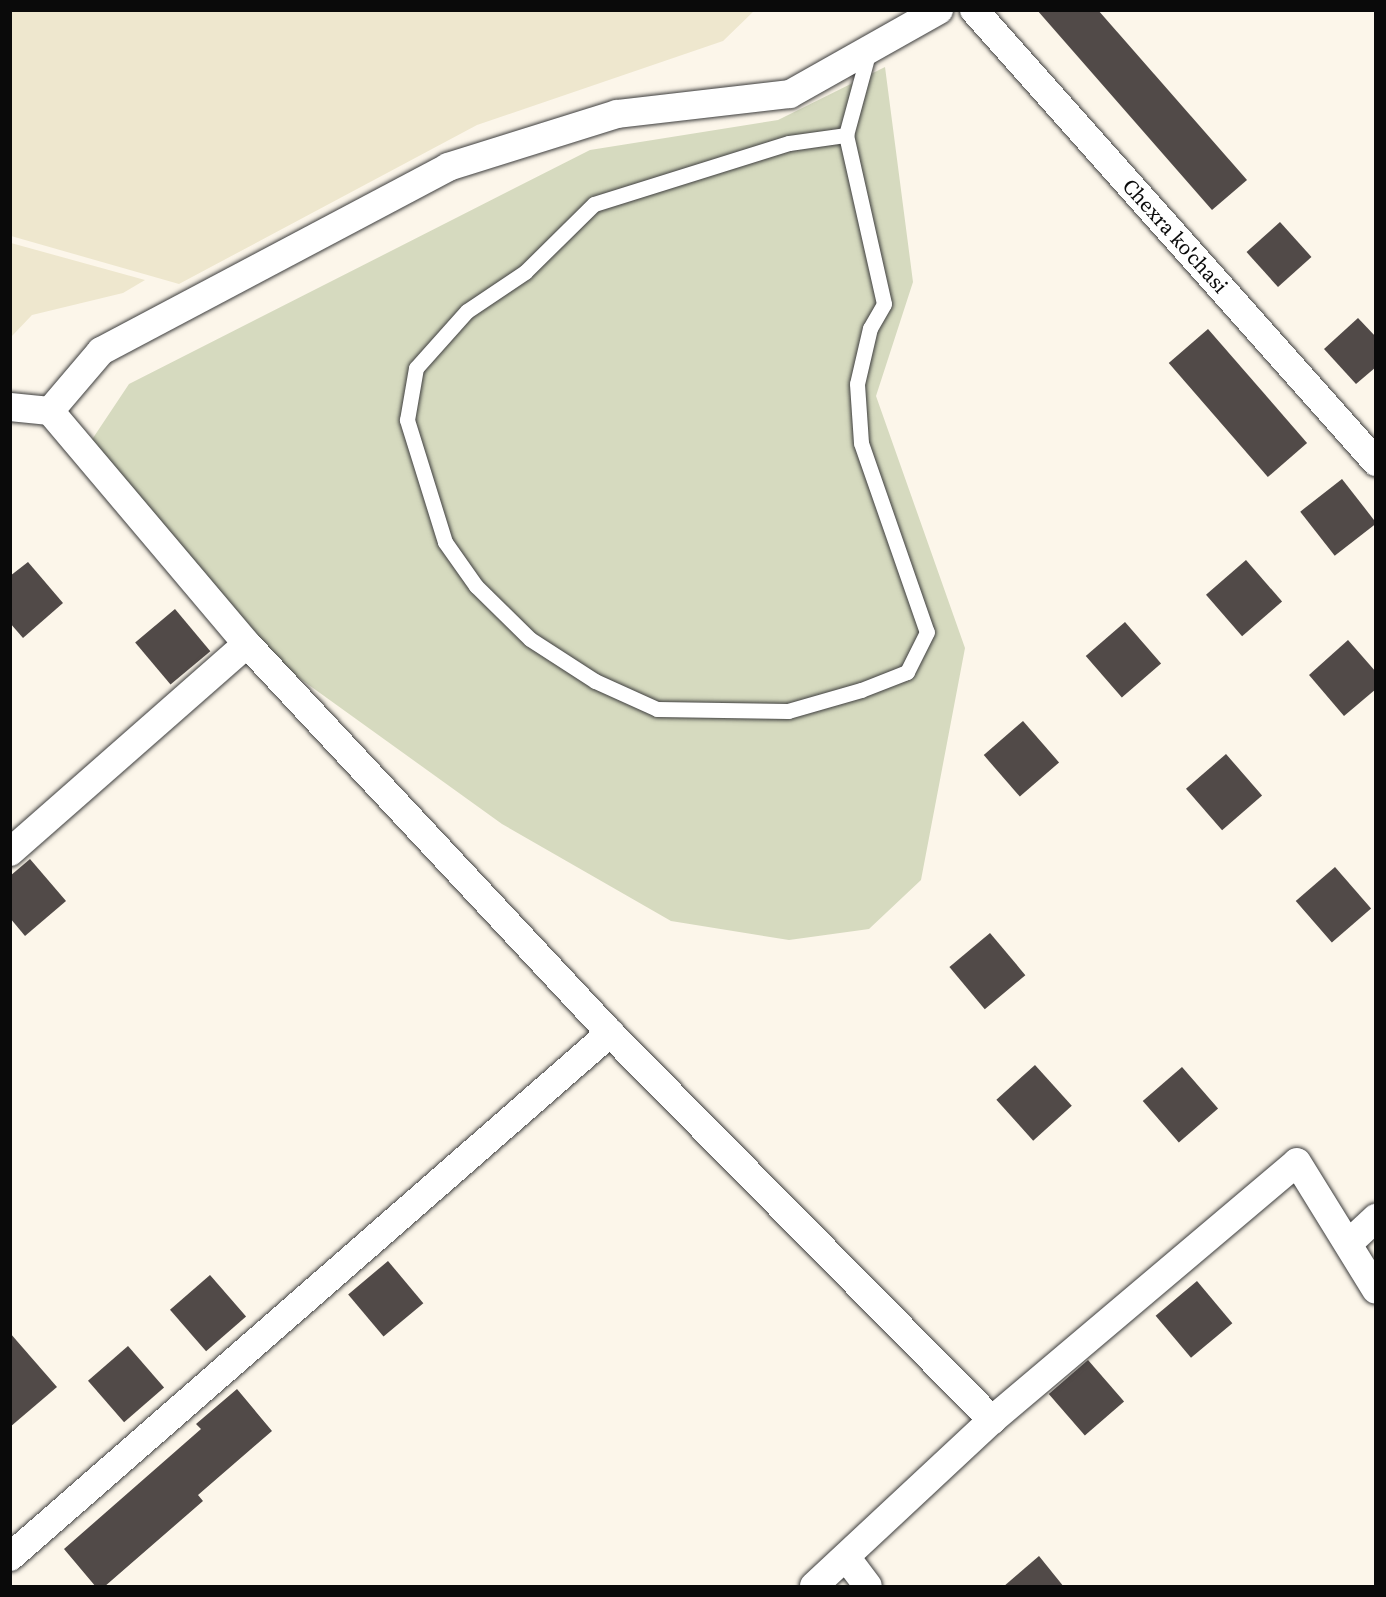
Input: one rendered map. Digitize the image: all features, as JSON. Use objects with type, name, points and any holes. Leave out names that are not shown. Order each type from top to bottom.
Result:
[{"type":"street","points":[[50,411],[101,351],[448,167],[617,114],[790,94],[868,54],[939,10]]},
{"type":"street","name":"Chexra ko'chasi","points":[[974,10],[1376,462]]},
{"type":"street","points":[[10,408],[50,411],[247,644],[610,1033],[992,1420]]},
{"type":"street","points":[[10,852],[247,644]]},
{"type":"street","points":[[10,1557],[610,1033]]},
{"type":"street","points":[[814,1587],[992,1420],[1297,1162],[1376,1290]]},
{"type":"street","points":[[1349,1243],[1376,1218]]},
{"type":"street","points":[[846,1557],[868,1587]]},
{"type":"lane","points":[[846,135],[789,143],[674,175],[594,204],[525,272],[467,311],[416,368],[407,420],[445,542],[470,578],[530,639],[595,681],[657,710],[788,711],[830,699],[907,672],[927,632],[861,443],[857,384],[870,328],[884,304],[846,135],[868,54]]},
{"type":"shaded area","points":[[10,11],[754,11],[723,41],[477,125],[179,284],[11,236]]},
{"type":"shaded area","points":[[11,243],[145,280],[123,293],[32,315],[11,337]]},
{"type":"green space","points":[[885,67],[913,282],[876,396],[965,648],[921,880],[869,929],[789,940],[671,921],[502,824],[288,670],[85,450],[129,384],[590,150],[778,120]]},
{"type":"building","points":[[1037,10],[1098,10],[1247,180],[1212,210]]},
{"type":"building","points":[[1280,222],[1311,257],[1278,287],[1247,252]]},
{"type":"building","points":[[1358,318],[1376,337],[1376,367],[1356,384],[1324,349]]},
{"type":"building","points":[[1208,329],[1307,443],[1268,477],[1169,363]]},
{"type":"building","points":[[1342,479],[1376,524],[1335,556],[1300,512]]},
{"type":"building","points":[[1246,560],[1282,602],[1242,636],[1206,595]]},
{"type":"building","points":[[28,562],[63,603],[23,638],[10,623],[10,576]]},
{"type":"building","points":[[175,609],[210,651],[171,685],[135,642]]},
{"type":"building","points":[[1125,622],[1161,664],[1122,698],[1086,656]]},
{"type":"building","points":[[1348,640],[1376,672],[1376,689],[1344,716],[1309,675]]},
{"type":"building","points":[[1023,721],[1059,763],[1020,797],[984,755]]},
{"type":"building","points":[[1226,754],[1262,796],[1222,830],[1186,789]]},
{"type":"building","points":[[30,859],[66,901],[25,936],[10,918],[10,876]]},
{"type":"building","points":[[1335,867],[1371,909],[1332,943],[1296,901]]},
{"type":"building","points":[[990,933],[1025,975],[985,1009],[949,967]]},
{"type":"building","points":[[1035,1065],[1072,1106],[1033,1141],[996,1100]]},
{"type":"building","points":[[1182,1067],[1218,1109],[1179,1143],[1143,1101]]},
{"type":"building","points":[[388,1261],[423,1303],[384,1337],[348,1294]]},
{"type":"building","points":[[210,1275],[246,1317],[206,1351],[170,1310]]},
{"type":"building","points":[[1197,1281],[1232,1323],[1191,1358],[1156,1316]]},
{"type":"building","points":[[10,1333],[57,1387],[10,1427]]},
{"type":"building","points":[[128,1346],[164,1388],[124,1422],[88,1381]]},
{"type":"building","points":[[1088,1360],[1124,1402],[1085,1436],[1049,1394]]},
{"type":"building","points":[[237,1389],[272,1431],[198,1495],[203,1501],[104,1587],[96,1587],[64,1549],[201,1429],[196,1424]]},
{"type":"building","points":[[1039,1556],[1064,1587],[1003,1587]]}]
